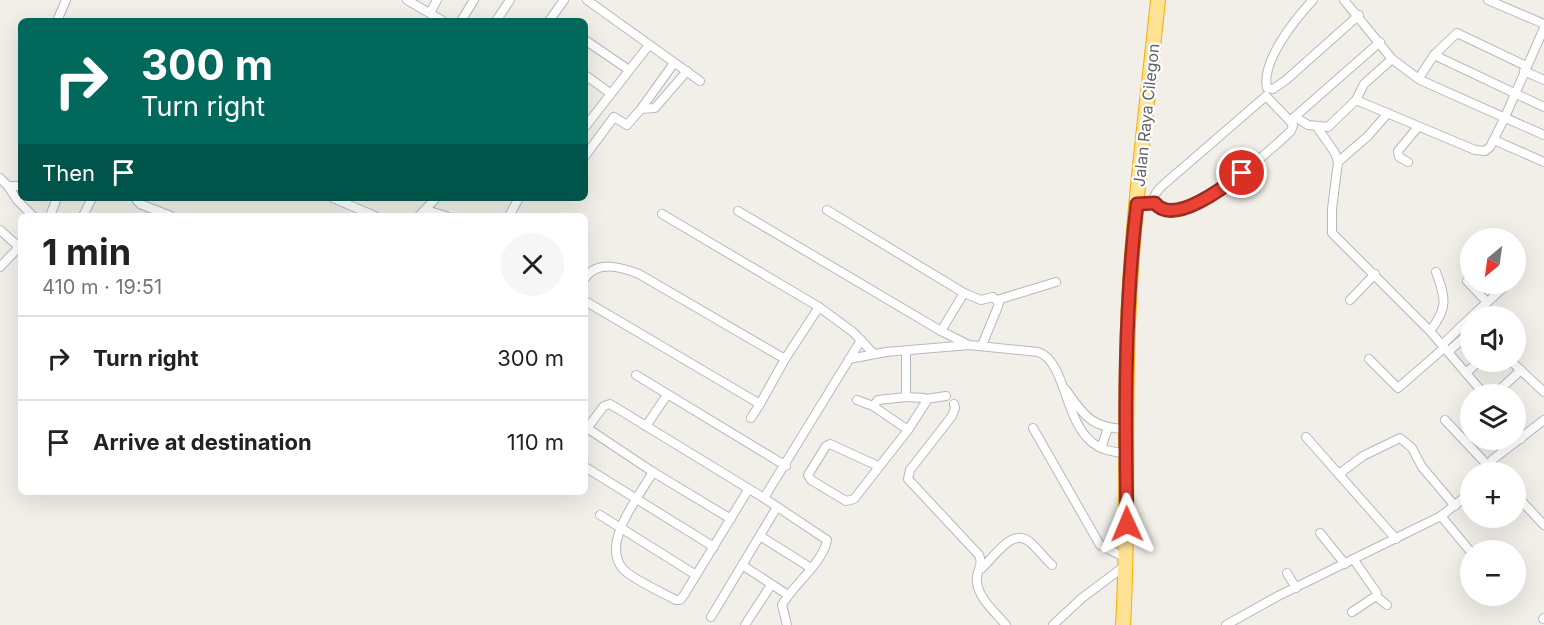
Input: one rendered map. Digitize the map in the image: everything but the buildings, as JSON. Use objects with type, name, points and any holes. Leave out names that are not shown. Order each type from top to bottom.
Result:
[{"type":"highway","name":"Jalan Raya Cilegon","points":[[1123,625],[1126,562],[1128,325],[1137,204],[1158,0]]},
{"type":"street","points":[[58,18],[66,0]]},
{"type":"street","points":[[407,0],[438,18]]},
{"type":"street","points":[[430,13],[437,0]]},
{"type":"street","points":[[463,18],[474,0]]},
{"type":"street","points":[[498,18],[510,0]]},
{"type":"street","points":[[551,18],[564,0]]},
{"type":"street","points":[[586,0],[700,81]]},
{"type":"street","points":[[1273,89],[1265,85],[1271,63],[1290,28],[1313,0]]},
{"type":"street","points":[[1344,0],[1359,15],[1392,58],[1419,78],[1544,135]]},
{"type":"street","points":[[1356,100],[1475,150],[1485,151],[1494,140],[1525,69],[1540,44],[1544,26],[1488,0]]},
{"type":"street","points":[[1292,119],[1291,131],[1228,184],[1204,201],[1168,210],[1158,207],[1155,203],[1155,194],[1162,186],[1359,15]]},
{"type":"street","points":[[1419,78],[1434,56],[1456,33],[1544,80]]},
{"type":"street","points":[[588,42],[629,70]]},
{"type":"street","points":[[1292,119],[1380,42]]},
{"type":"street","points":[[588,116],[602,107],[610,93],[649,45]]},
{"type":"street","points":[[1434,56],[1544,107]]},
{"type":"street","points":[[1266,96],[1292,119],[1317,127],[1328,127],[1356,100],[1364,84],[1392,58]]},
{"type":"street","points":[[602,107],[627,125],[674,63]]},
{"type":"street","points":[[641,109],[657,107],[687,71]]},
{"type":"street","points":[[588,77],[610,93]]},
{"type":"street","points":[[1338,162],[1368,136],[1388,113]]},
{"type":"street","points":[[588,152],[614,117]]},
{"type":"street","points":[[1317,127],[1335,153],[1338,162],[1332,209],[1332,233],[1430,331],[1476,384]]},
{"type":"street","points":[[1408,162],[1399,157],[1398,151],[1418,127]]},
{"type":"street","points":[[1494,140],[1544,162]]},
{"type":"street","points":[[0,178],[30,213]]},
{"type":"street","points":[[9,186],[18,186]]},
{"type":"street","points":[[138,201],[163,213]]},
{"type":"street","points":[[340,201],[368,213]]},
{"type":"street","points":[[422,213],[432,201]]},
{"type":"street","points":[[1137,204],[1155,203]]},
{"type":"street","points":[[827,210],[964,293],[981,300],[993,297],[997,300],[1056,282]]},
{"type":"street","points":[[738,212],[941,331],[969,345]]},
{"type":"street","points":[[662,214],[819,307],[861,340],[874,354]]},
{"type":"street","points":[[0,230],[18,245]]},
{"type":"street","points":[[0,267],[18,249]]},
{"type":"street","points":[[588,274],[593,268],[602,267],[616,267],[639,273],[785,359]]},
{"type":"street","points":[[1430,331],[1443,313],[1444,307],[1442,289],[1436,272]]},
{"type":"street","points":[[1350,300],[1375,274]]},
{"type":"street","points":[[941,331],[964,293]]},
{"type":"street","points":[[1479,294],[1487,302]]},
{"type":"street","points":[[1483,306],[1496,294]]},
{"type":"street","points":[[982,345],[999,303],[997,300]]},
{"type":"street","points":[[588,303],[760,404]]},
{"type":"street","points":[[751,418],[785,359],[819,307]]},
{"type":"street","points":[[1445,348],[1460,330]]},
{"type":"street","points":[[1369,359],[1398,388],[1445,348],[1460,338]]},
{"type":"street","points":[[764,498],[786,466],[861,340]]},
{"type":"street","points":[[849,359],[874,354],[969,345],[1031,350],[1045,354],[1052,361],[1066,400],[1082,432],[1101,448],[1126,454]]},
{"type":"street","points":[[906,352],[906,397]]},
{"type":"street","points":[[1506,384],[1519,372]]},
{"type":"street","points":[[1523,372],[1544,392]]},
{"type":"street","points":[[636,375],[786,466]]},
{"type":"street","points":[[1061,384],[1087,418],[1108,428],[1127,429]]},
{"type":"street","points":[[646,426],[667,395]]},
{"type":"street","points":[[873,406],[878,400],[906,397],[926,399],[946,396]]},
{"type":"street","points":[[878,466],[830,444],[826,446],[808,475],[811,480],[850,502],[908,430],[926,399]]},
{"type":"street","points":[[857,400],[873,406],[908,430]]},
{"type":"street","points":[[588,427],[608,404],[764,498],[827,540],[826,546],[811,568],[782,605],[787,625]]},
{"type":"street","points":[[954,404],[952,416],[909,470],[908,479],[979,555],[982,568]]},
{"type":"street","points":[[1445,420],[1478,462]]},
{"type":"street","points":[[1526,435],[1544,420]]},
{"type":"street","points":[[1033,428],[1100,545],[1126,562],[1053,625]]},
{"type":"street","points":[[1101,448],[1108,428]]},
{"type":"street","points":[[588,430],[731,519]]},
{"type":"street","points":[[1306,436],[1396,539]]},
{"type":"street","points":[[1339,474],[1363,456],[1400,438],[1412,448],[1421,465],[1455,506]]},
{"type":"street","points":[[1493,462],[1507,450]]},
{"type":"street","points":[[588,469],[714,547]]},
{"type":"street","points":[[653,472],[619,527],[616,551],[621,567],[626,572],[676,600],[680,600],[684,595],[748,490]]},
{"type":"street","points":[[1226,625],[1441,516],[1460,502]]},
{"type":"street","points":[[1526,506],[1544,525]]},
{"type":"street","points":[[711,617],[777,507]]},
{"type":"street","points":[[600,515],[696,575]]},
{"type":"street","points":[[1441,516],[1461,540]]},
{"type":"street","points":[[1320,533],[1345,564]]},
{"type":"street","points":[[760,536],[811,568]]},
{"type":"street","points":[[1006,625],[980,592],[977,576],[982,568],[1011,539],[1018,536],[1032,544],[1052,565]]},
{"type":"street","points":[[1354,560],[1376,591],[1376,596],[1387,604]]},
{"type":"street","points":[[742,565],[788,595]]},
{"type":"street","points":[[1287,573],[1296,588]]},
{"type":"street","points":[[745,625],[771,585]]},
{"type":"street","points":[[1352,612],[1376,596]]},
{"type":"route","points":[[1127,524],[1128,325],[1137,204],[1155,203],[1163,210],[1168,210],[1204,201],[1242,173]]}]
